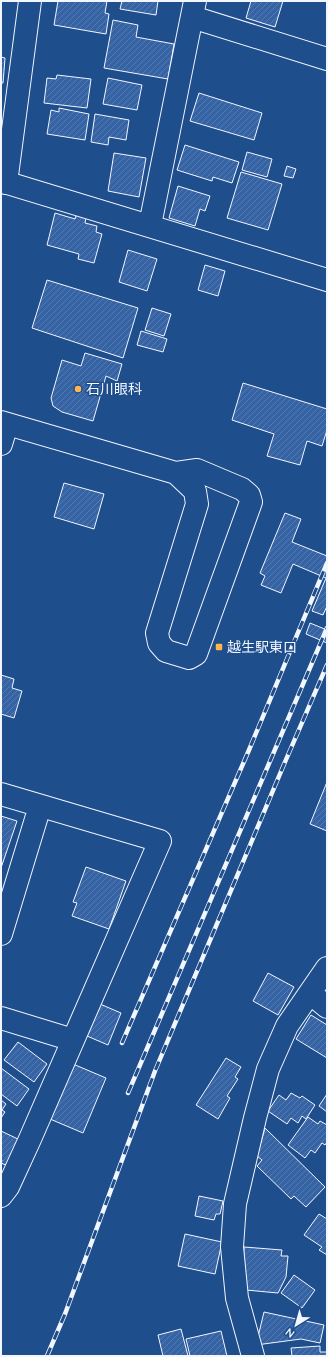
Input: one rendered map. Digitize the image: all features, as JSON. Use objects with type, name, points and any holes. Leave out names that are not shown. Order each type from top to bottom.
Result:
[{"type":"street","points":[[30,1],[4,182],[327,280]]},
{"type":"street","points":[[150,226],[193,9],[327,59]]},
{"type":"street","points":[[3,430],[176,473],[198,470],[242,489],[249,495],[250,502],[196,654],[189,658],[166,651],[159,643],[157,633],[197,504],[195,491],[176,473]]},
{"type":"street","points":[[1,794],[160,840],[73,1040],[3,1187]]},
{"type":"street","points":[[1,934],[40,806]]},
{"type":"street","points":[[253,1356],[237,1298],[232,1247],[235,1204],[268,1069],[288,1026],[327,968]]},
{"type":"street","points":[[310,993],[327,1008]]},
{"type":"street","points":[[1,1018],[73,1040]]},
{"type":"building","points":[[58,1],[107,1],[105,13],[109,14],[106,34],[54,25]]},
{"type":"building","points":[[122,1],[158,1],[156,15],[120,9]]},
{"type":"building","points":[[251,1],[283,1],[275,27],[246,18]]},
{"type":"building","points":[[113,20],[138,25],[136,37],[174,44],[168,79],[104,68]]},
{"type":"building","points":[[1,57],[5,58],[3,83],[1,83]]},
{"type":"building","points":[[57,75],[91,79],[87,108],[44,103],[47,78],[56,79]]},
{"type":"building","points":[[108,78],[142,85],[137,110],[103,104]]},
{"type":"building","points":[[199,93],[262,113],[254,140],[190,121]]},
{"type":"building","points":[[59,108],[89,114],[85,140],[47,134],[51,110],[59,112]]},
{"type":"building","points":[[95,114],[129,120],[126,140],[109,137],[108,145],[91,142]]},
{"type":"building","points":[[185,145],[239,162],[232,183],[213,177],[212,181],[177,170]]},
{"type":"building","points":[[247,152],[272,159],[267,177],[242,170]]},
{"type":"building","points":[[114,153],[146,158],[139,197],[108,191]]},
{"type":"building","points":[[287,166],[296,169],[293,178],[284,176]]},
{"type":"building","points":[[241,172],[282,184],[268,230],[227,218]]},
{"type":"building","points":[[178,186],[210,196],[205,211],[200,209],[195,226],[169,218]]},
{"type":"building","points":[[55,213],[75,219],[76,215],[86,218],[85,223],[97,226],[96,232],[102,234],[94,263],[78,259],[79,254],[47,245]]},
{"type":"building","points":[[128,250],[157,259],[147,291],[119,282]]},
{"type":"building","points":[[205,265],[225,271],[218,296],[198,290]]},
{"type":"building","points":[[47,280],[138,308],[123,358],[32,328]]},
{"type":"building","points":[[152,308],[171,314],[164,336],[145,330]]},
{"type":"building","points":[[141,331],[167,339],[163,352],[137,345]]},
{"type":"building","name":"石川眼科","points":[[85,353],[122,364],[117,381],[106,376],[93,421],[62,412],[53,406],[51,398],[62,360],[81,366]]},
{"type":"building","points":[[243,383],[327,409],[327,430],[322,446],[307,441],[300,465],[267,456],[274,434],[232,420]]},
{"type":"building","points":[[64,483],[104,494],[94,529],[54,517]]},
{"type":"building","points":[[285,513],[301,519],[292,542],[327,556],[327,606],[323,615],[312,611],[326,578],[293,564],[281,593],[261,585],[265,576],[260,573]]},
{"type":"building","points":[[310,623],[327,630],[327,643],[306,634]]},
{"type":"building","points":[[1,675],[14,679],[12,688],[22,691],[14,718],[1,714]]},
{"type":"building","points":[[327,782],[327,831],[310,824]]},
{"type":"building","points":[[1,816],[17,821],[1,868]]},
{"type":"building","points":[[86,867],[126,881],[109,929],[72,916],[77,903],[73,902]]},
{"type":"building","points":[[268,973],[294,987],[278,1015],[253,1001]]},
{"type":"building","points":[[100,1004],[121,1013],[108,1045],[87,1036]]},
{"type":"building","points":[[311,1015],[327,1025],[327,1058],[296,1039]]},
{"type":"building","points":[[18,1042],[47,1064],[34,1082],[4,1060]]},
{"type":"building","points":[[226,1058],[241,1067],[235,1077],[238,1079],[227,1096],[230,1098],[218,1119],[196,1105]]},
{"type":"building","points":[[73,1064],[106,1078],[83,1133],[50,1119]]},
{"type":"building","points":[[1,1068],[29,1089],[17,1106],[1,1094]]},
{"type":"building","points":[[291,1093],[300,1098],[302,1096],[315,1105],[306,1119],[302,1116],[298,1123],[291,1118],[287,1124],[268,1111],[279,1095],[286,1100]]},
{"type":"building","points":[[327,1094],[327,1112],[319,1106]]},
{"type":"building","points":[[1,1100],[6,1104],[2,1110],[5,1112],[1,1118]]},
{"type":"building","points":[[308,1117],[318,1124],[320,1121],[327,1125],[327,1142],[325,1145],[322,1143],[315,1153],[311,1150],[305,1158],[288,1145]]},
{"type":"building","points":[[265,1128],[325,1187],[306,1207],[294,1196],[291,1199],[257,1166],[262,1160],[257,1156]]},
{"type":"building","points":[[1,1131],[20,1140],[8,1166],[1,1163]]},
{"type":"building","points":[[199,1196],[223,1201],[220,1214],[216,1214],[214,1220],[195,1216]]},
{"type":"building","points":[[319,1214],[327,1219],[327,1255],[319,1250],[322,1247],[304,1235]]},
{"type":"building","points":[[185,1234],[222,1242],[215,1274],[178,1266]]},
{"type":"building","points":[[244,1247],[282,1250],[281,1256],[288,1256],[286,1277],[278,1293],[246,1290],[243,1274]]},
{"type":"building","points":[[294,1275],[315,1290],[302,1308],[281,1293]]},
{"type":"building","points":[[264,1312],[324,1325],[320,1343],[301,1339],[256,1345]]},
{"type":"building","points":[[181,1329],[188,1356],[163,1356],[158,1335]]},
{"type":"building","points":[[221,1331],[227,1356],[190,1356],[186,1339]]},
{"type":"building","points":[[320,1346],[320,1352],[327,1352],[327,1356],[292,1356],[291,1348]]},
{"type":"railway","points":[[122,1043],[249,750],[327,563]]},
{"type":"railway","points":[[128,1093],[327,628]]},
{"type":"railway","points":[[47,1356],[65,1314],[155,1071],[327,665]]},
{"type":"place","name":"石川眼科","points":[[78,389]]},
{"type":"place","name":"越生駅東口","points":[[219,647]]}]
